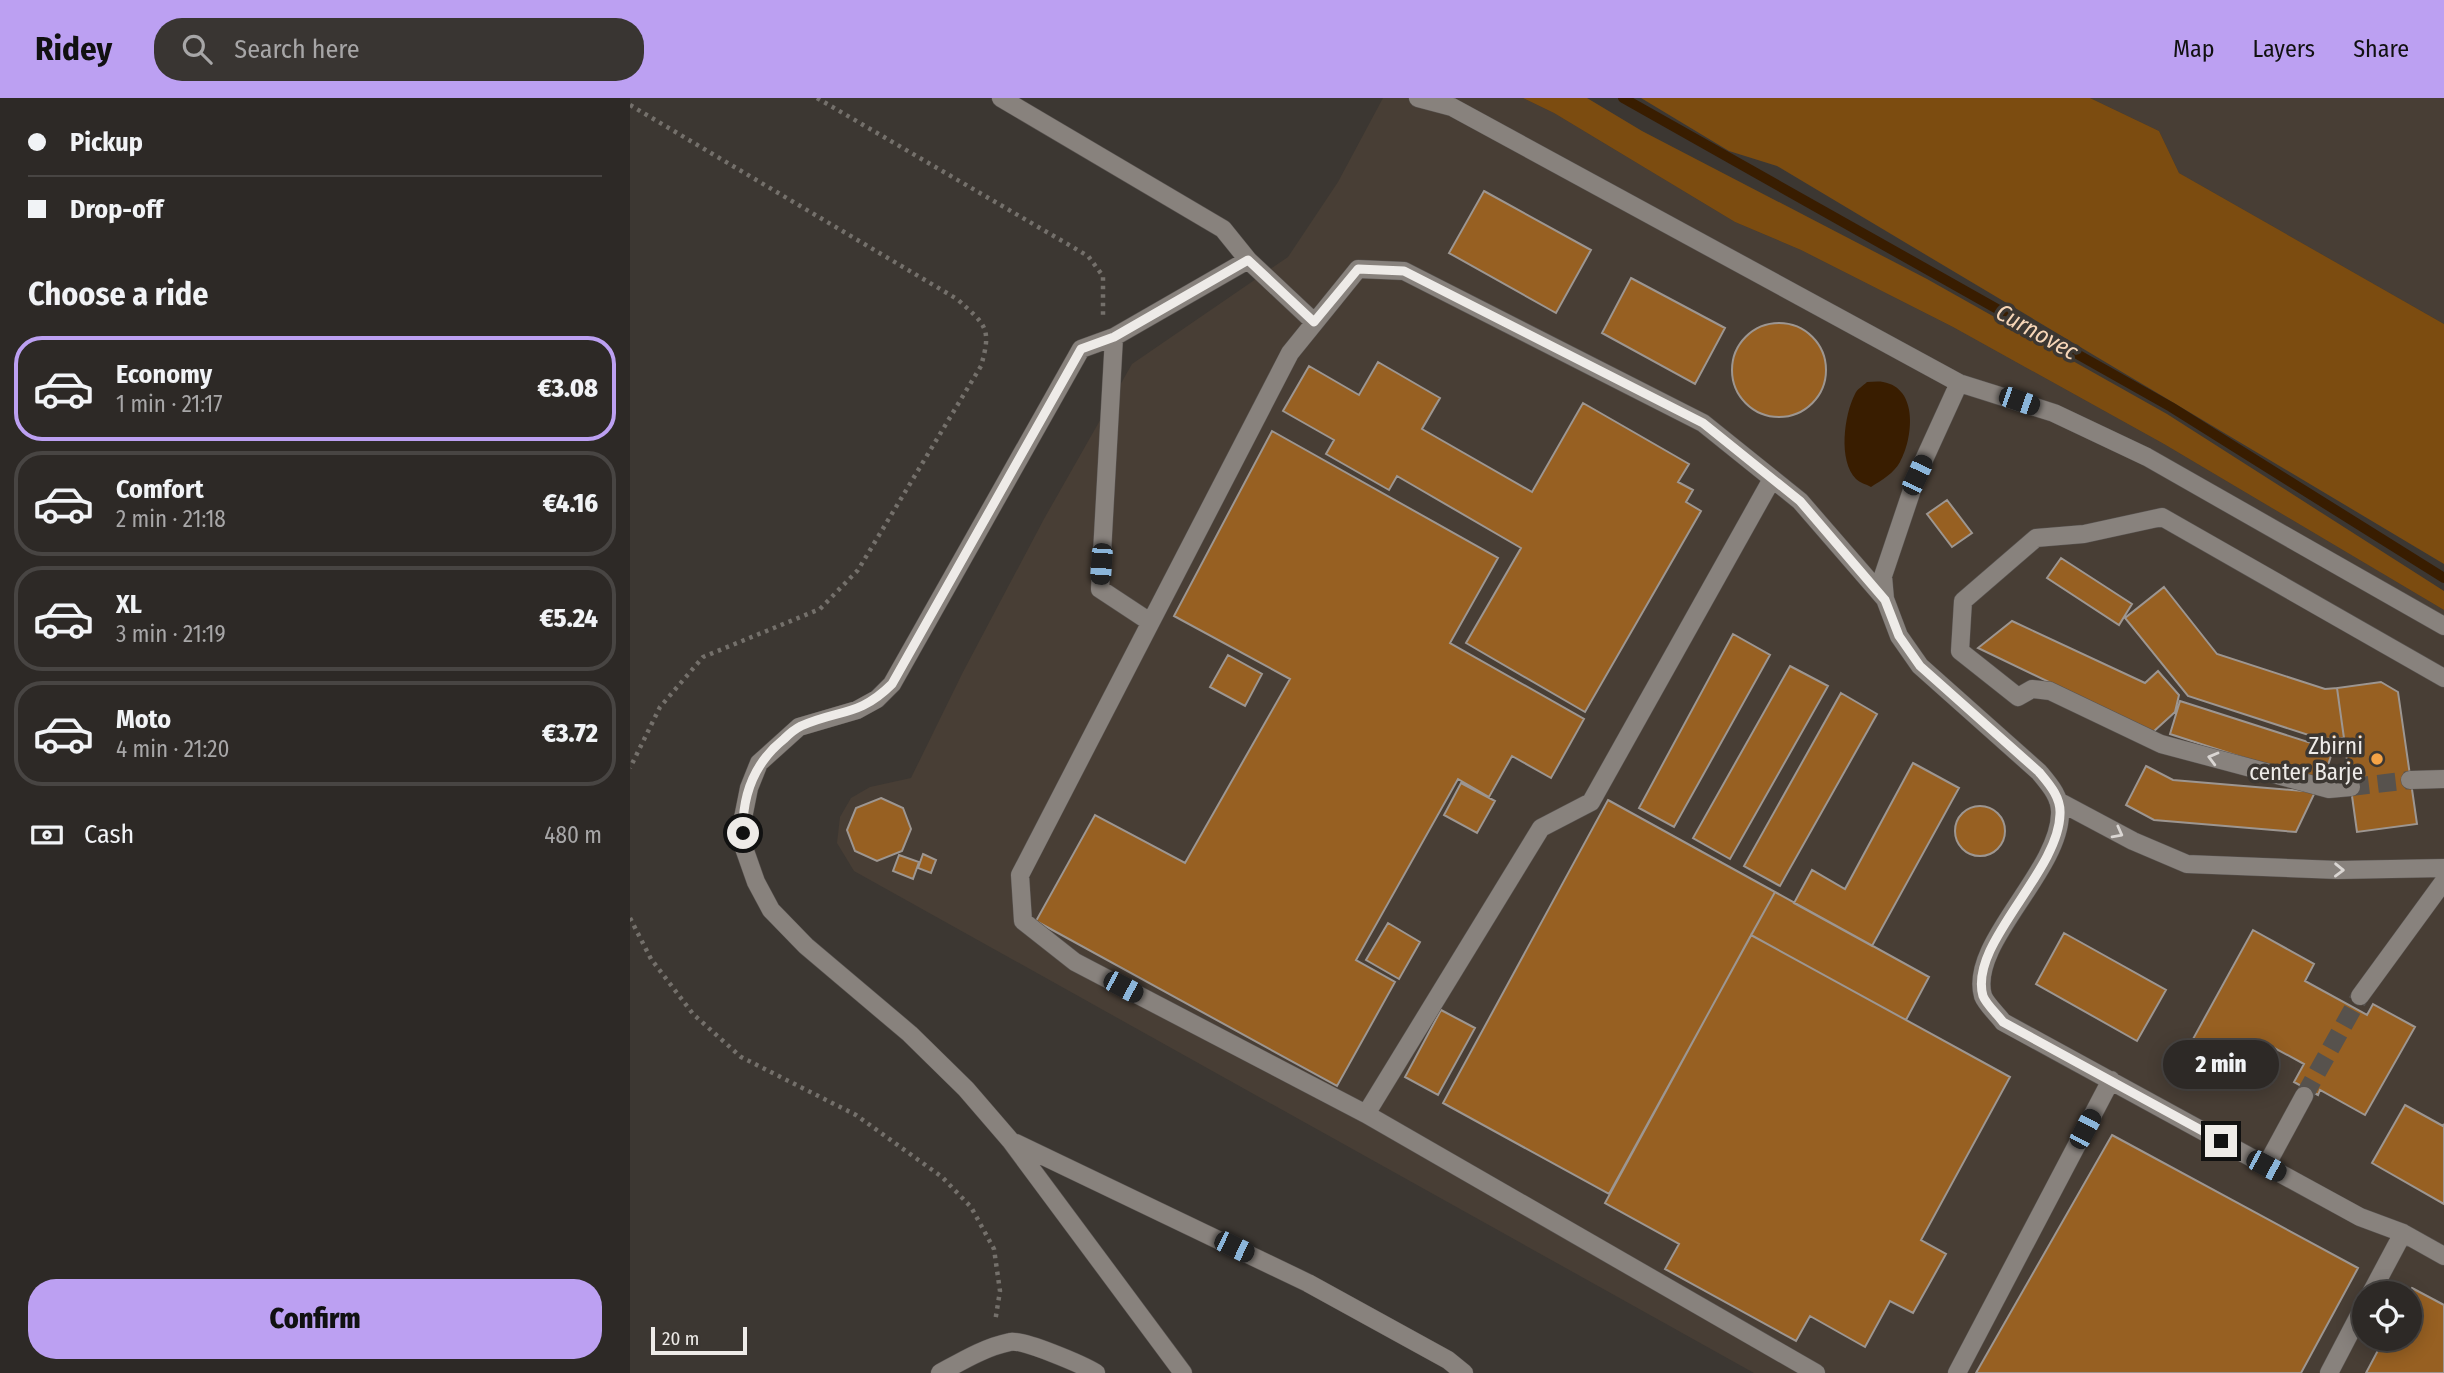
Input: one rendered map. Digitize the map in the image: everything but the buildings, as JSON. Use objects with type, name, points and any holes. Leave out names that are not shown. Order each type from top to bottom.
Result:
[{"type":"lane","points":[[1001,98],[1223,229],[1248,260],[1314,322]]},
{"type":"lane","points":[[1418,98],[1452,107],[1959,383],[2054,413],[2147,457],[2444,626]]},
{"type":"lane","points":[[1184,1373],[1010,1140],[966,1089],[910,1034],[806,946],[771,909],[756,882],[744,848],[743,818],[749,788],[759,763],[779,742],[799,727],[857,710],[877,699],[892,684],[1081,349],[1106,340],[1248,260]]},
{"type":"lane","points":[[1816,1373],[1366,1114],[1075,961],[1023,921],[1020,875],[1290,353],[1358,269],[1404,271],[1703,423],[1800,501],[1885,600]]},
{"type":"lane","points":[[1106,340],[1100,589],[1150,622]]},
{"type":"lane","points":[[1959,383],[1917,475],[1884,576],[1885,600],[1899,636],[1920,666],[2039,772],[2053,789],[2060,814],[2054,844],[1982,969],[1983,997],[2003,1022],[2360,1217],[2403,1233],[2444,1256]]},
{"type":"lane","points":[[1366,1114],[1541,828],[1591,802],[1772,479]]},
{"type":"lane","points":[[2351,786],[2329,789],[2161,744],[2050,691],[2032,689],[2018,696],[1960,651],[1963,601],[2036,538],[2084,534],[2162,517],[2444,678]]},
{"type":"lane","points":[[2410,780],[2444,779]]},
{"type":"lane","points":[[2058,801],[2133,841],[2187,864],[2338,870],[2444,868]]},
{"type":"lane","points":[[2360,996],[2444,881]]},
{"type":"lane","points":[[1957,1373],[2110,1080]]},
{"type":"lane","points":[[2266,1166],[2304,1096]]},
{"type":"lane","points":[[1010,1140],[1308,1283],[1448,1360],[1464,1373]]},
{"type":"lane","points":[[2377,1281],[2403,1233]]},
{"type":"lane","points":[[2329,1373],[2352,1329]]},
{"type":"lane","points":[[940,1373],[970,1356],[1013,1341],[1081,1364],[1096,1373]]},
{"type":"path","points":[[817,98],[1088,256],[1103,276],[1106,340]]},
{"type":"path","points":[[630,105],[957,299],[982,321],[988,341],[981,366],[858,570],[820,609],[703,657],[660,707],[630,768]]},
{"type":"path","points":[[630,918],[652,958],[693,1014],[741,1057],[856,1115],[942,1177],[971,1207],[994,1249],[1000,1291],[994,1327],[970,1356]]},
{"type":"shaded area","points":[[1383,98],[1523,98],[1554,113],[1735,222],[1801,250],[1953,327],[2164,444],[2444,610],[2444,1373],[1754,1373],[854,871],[837,843],[840,817],[851,798],[870,787],[911,778],[963,672],[1044,519],[1132,364],[1288,257],[1338,182]]},
{"type":"shaded area","points":[[1523,98],[1587,98],[1642,131],[1927,279],[2167,414],[2444,591],[2444,610],[2164,444],[1953,327],[1801,250],[1735,222],[1554,113]]},
{"type":"shaded area","points":[[1641,98],[2090,98],[2159,131],[2179,173],[2444,324],[2444,564],[1777,166],[1729,151]]},
{"type":"shaded area","points":[[2090,98],[2444,98],[2444,324],[2179,173],[2159,131]]},
{"type":"shaded area","points":[[1867,382],[1883,382],[1895,386],[1908,404],[1910,416],[1908,441],[1900,462],[1891,473],[1871,487],[1858,480],[1850,471],[1845,450],[1846,425],[1851,403],[1857,391]]},
{"type":"waterway","name":"Curnovec","points":[[1623,98],[2171,407],[2444,578]]},
{"type":"tunnel","points":[[2351,787],[2410,780]]},
{"type":"tunnel","points":[[2304,1096],[2360,996]]},
{"type":"place","name":"Zbirni center Barje","points":[[2377,759]]},
{"type":"route","points":[[743,833],[749,788],[759,763],[779,742],[799,727],[857,710],[877,699],[892,684],[1081,349],[1114,337],[1248,260],[1314,322],[1358,269],[1404,271],[1703,423],[1800,501],[1885,600],[1899,636],[1920,666],[2039,772],[2053,789],[2058,801],[2060,814],[2054,844],[1982,969],[1983,997],[2003,1022],[2221,1141]]}]
